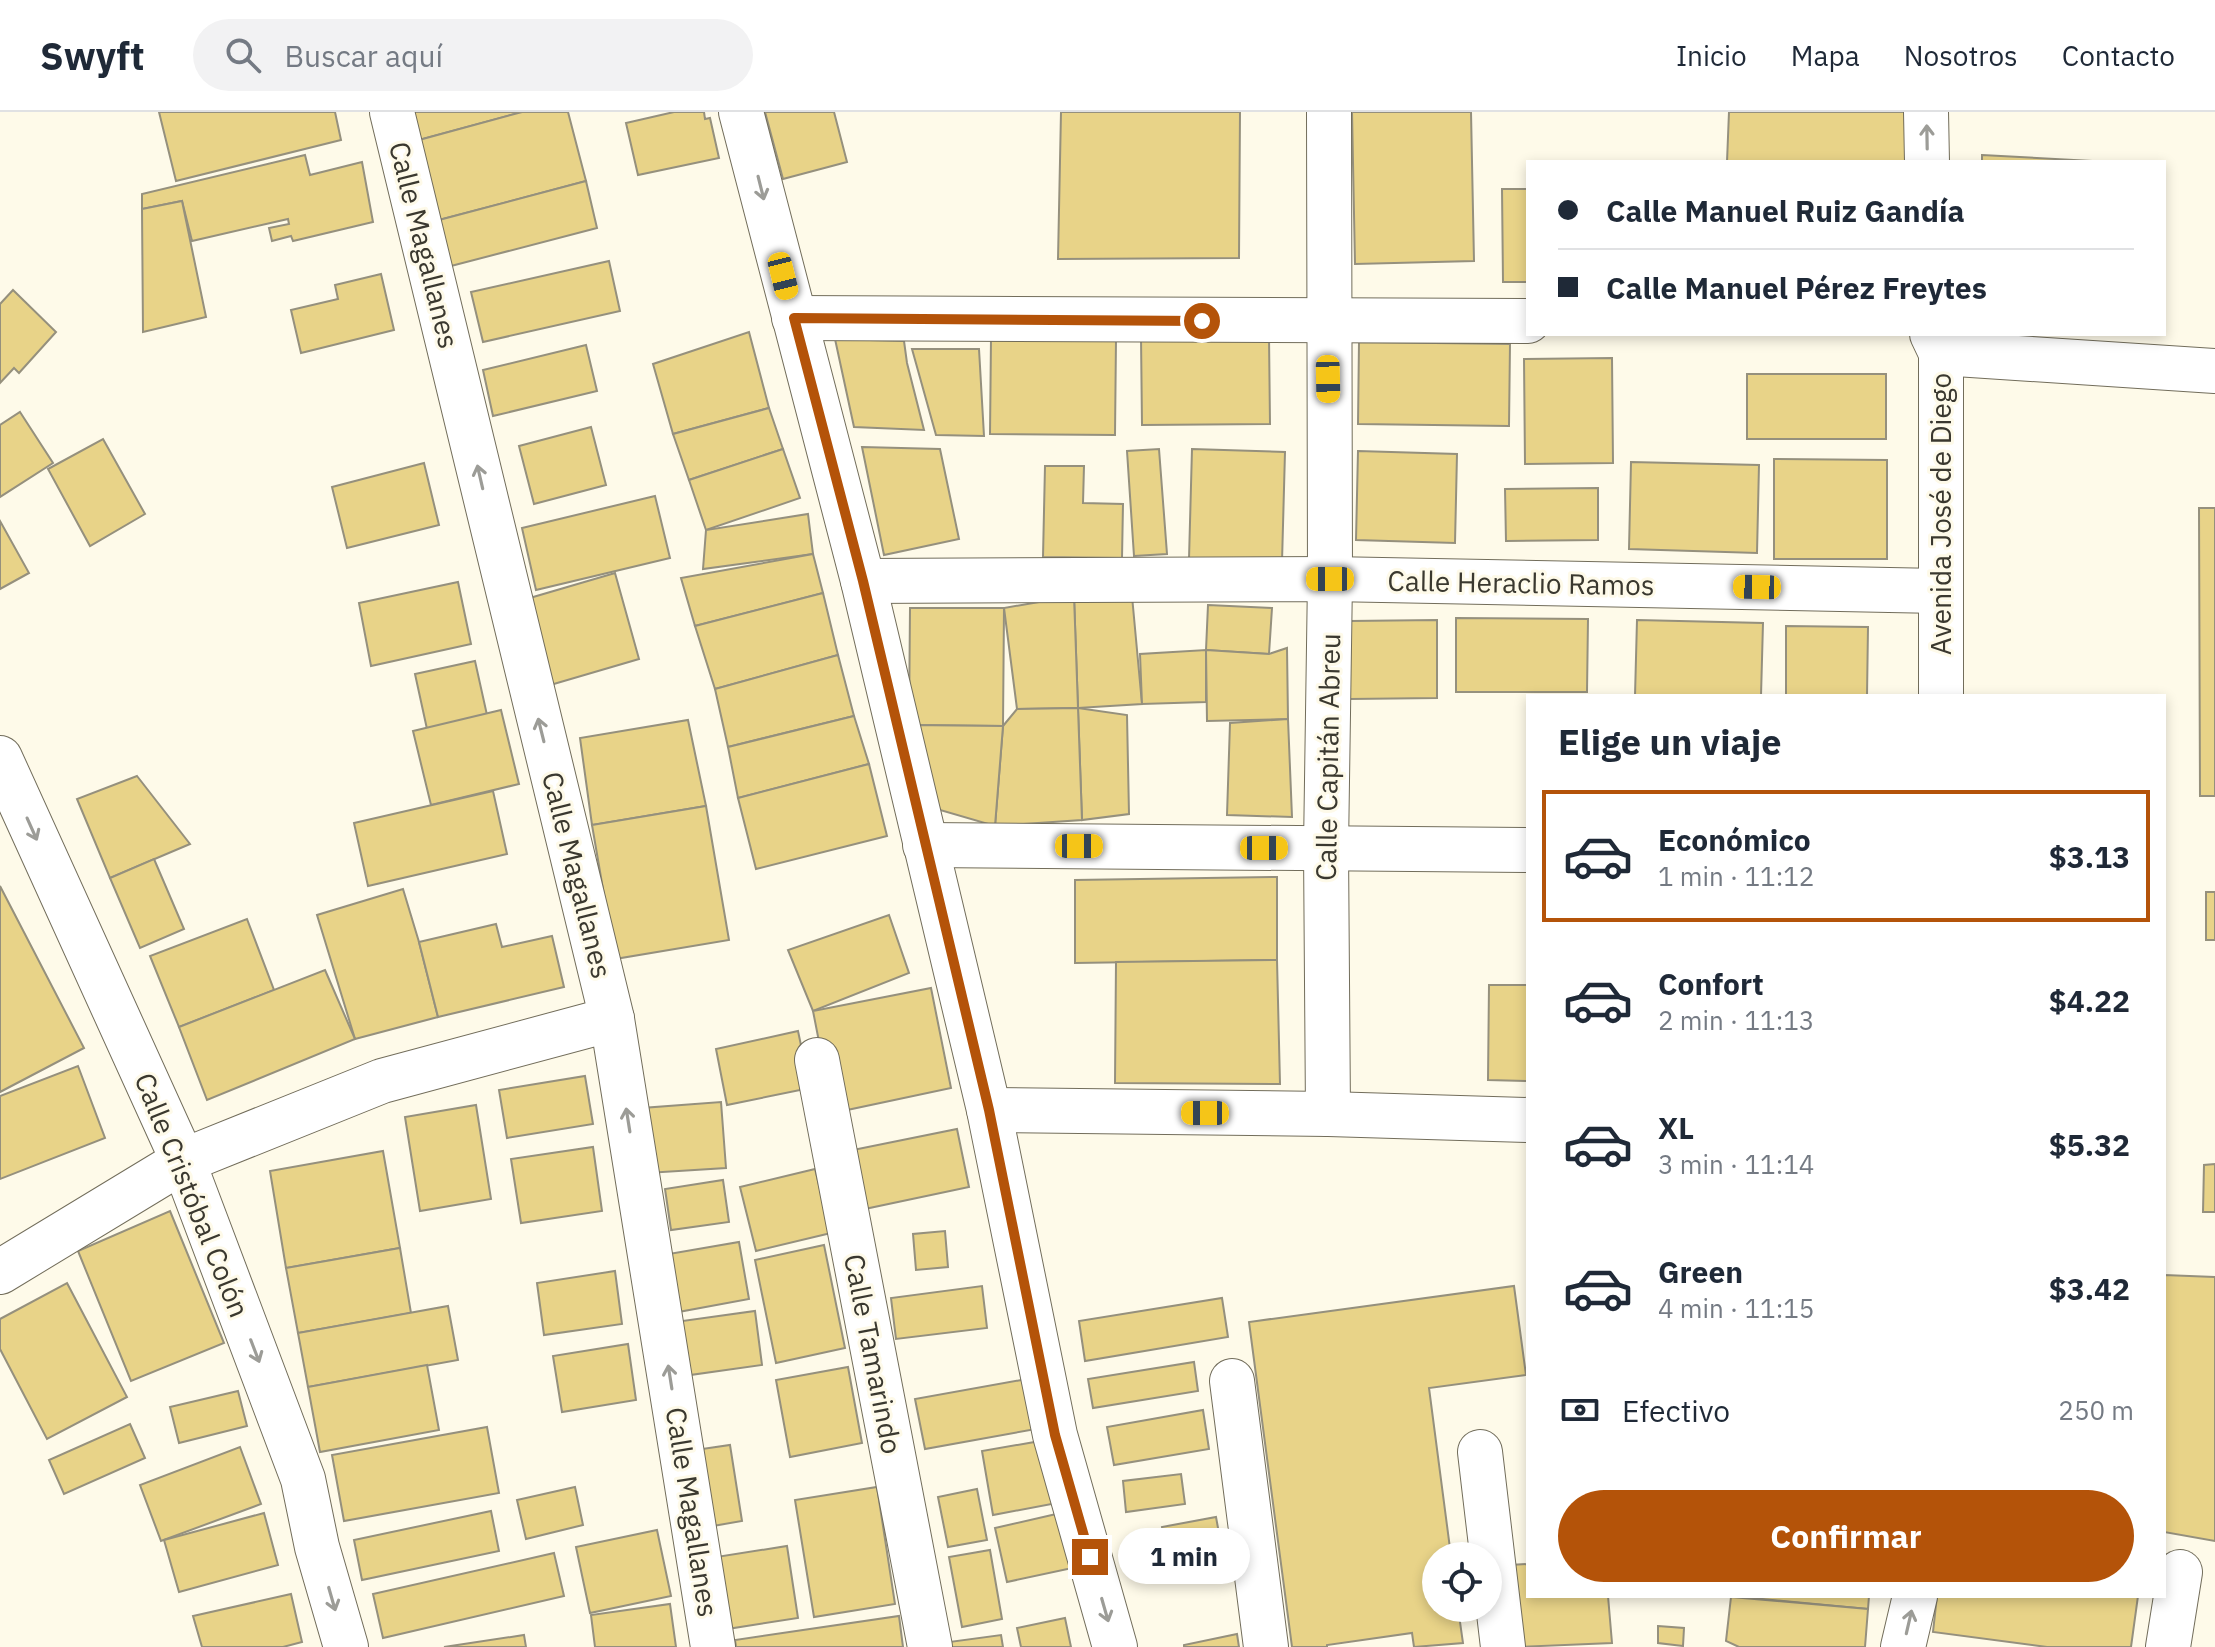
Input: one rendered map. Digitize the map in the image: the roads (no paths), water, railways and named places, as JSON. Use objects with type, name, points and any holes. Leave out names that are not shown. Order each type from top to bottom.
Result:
[{"type":"street","name":"Calle Magallanes","points":[[392,112],[612,1019],[713,1647]]},
{"type":"street","points":[[741,112],[863,581],[989,1110],[1055,1435],[1115,1647]]},
{"type":"street","name":"Calle Capitán Abreu","points":[[1328,1114],[1329,112]]},
{"type":"street","points":[[1926,112],[1927,160]]},
{"type":"street","points":[[794,318],[1526,321]]},
{"type":"street","points":[[1936,343],[2215,371]]},
{"type":"street","name":"Avenida José de Diego","points":[[1936,343],[1941,694]]},
{"type":"street","name":"Calle Heraclio Ramos","points":[[863,581],[1330,579],[1939,591]]},
{"type":"street","name":"Calle Cristóbal Colón","points":[[0,758],[183,1161],[303,1479],[317,1547],[346,1647]]},
{"type":"street","points":[[925,845],[1526,850]]},
{"type":"street","points":[[0,1272],[183,1161],[382,1081],[612,1019]]},
{"type":"street","name":"Calle Tamarindo","points":[[817,1060],[930,1647]]},
{"type":"street","points":[[989,1110],[1526,1120]]},
{"type":"street","points":[[1232,1381],[1266,1647]]},
{"type":"street","points":[[1480,1452],[1503,1647]]},
{"type":"street","points":[[2168,1647],[2186,1573]]},
{"type":"street","points":[[1903,1647],[1915,1598]]}]
